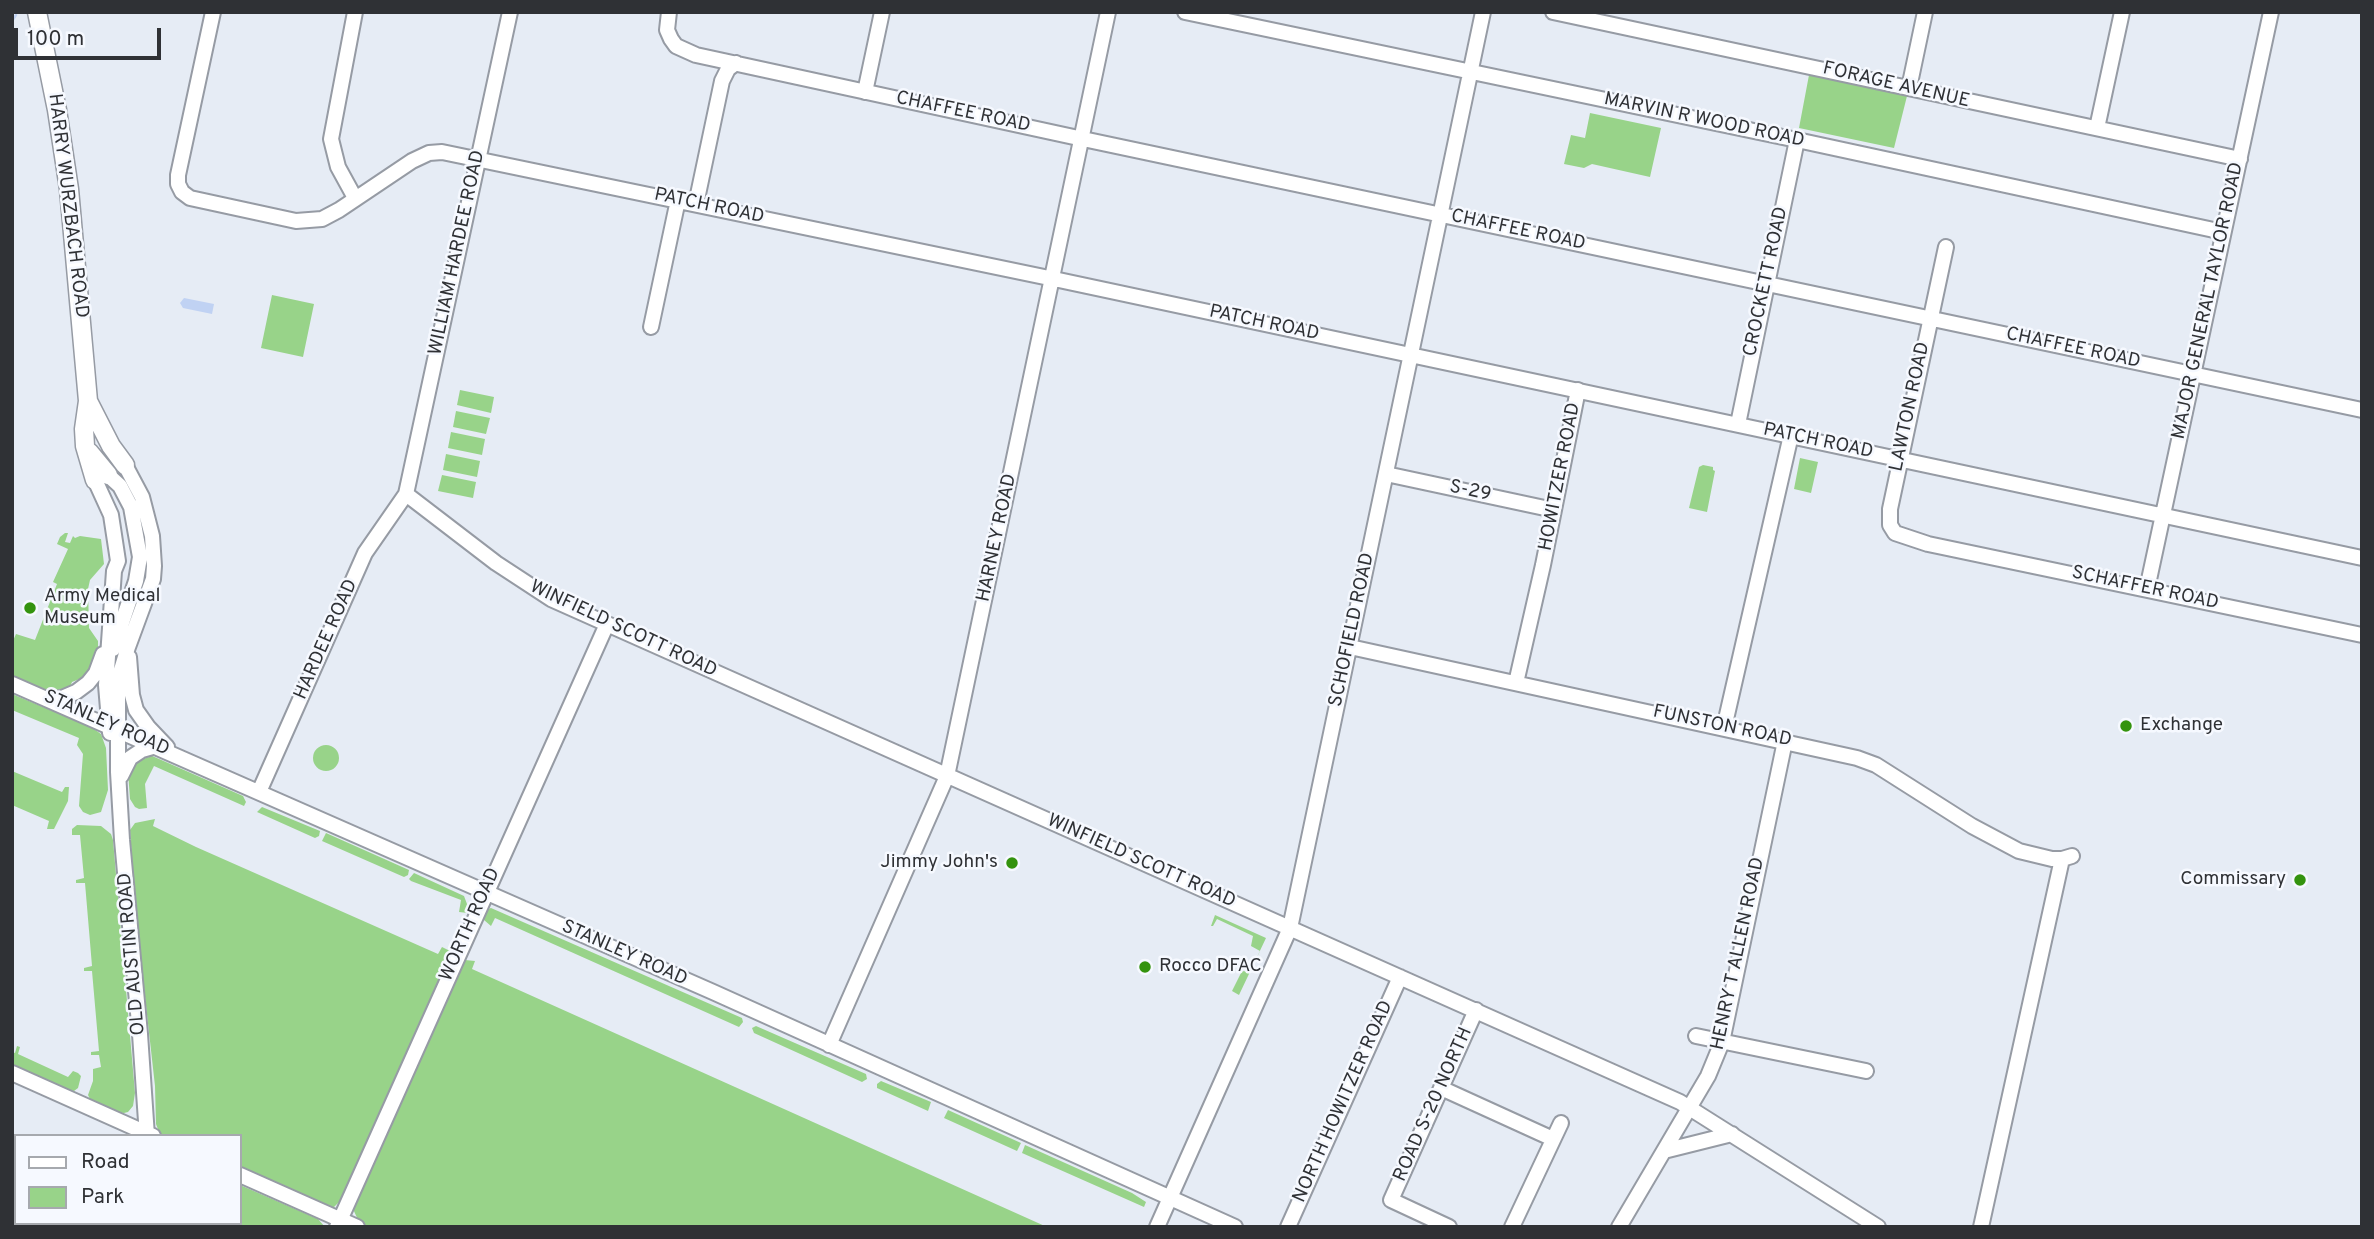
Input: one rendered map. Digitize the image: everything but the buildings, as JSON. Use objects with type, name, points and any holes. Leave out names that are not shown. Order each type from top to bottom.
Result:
[{"type":"main road","name":"HARRY WURZBACH ROAD","points":[[37,12],[57,110],[69,189],[88,401],[84,429],[85,446],[101,477]]},
{"type":"main road","name":"HARRY WURZBACH ROAD","points":[[88,401],[111,446],[125,465]]},
{"type":"street","name":"PATCH ROAD","points":[[213,12],[178,175],[182,192],[190,198],[296,221],[322,219],[429,153],[442,152],[1054,279],[2362,558]]},
{"type":"street","points":[[355,12],[331,139],[338,167],[355,198]]},
{"type":"street","name":"WILLIAM HARDEE ROAD","points":[[406,494],[510,12]]},
{"type":"street","name":"CHAFFEE ROAD","points":[[669,12],[667,30],[676,46],[696,55],[2362,410]]},
{"type":"street","points":[[865,92],[882,12]]},
{"type":"street","name":"HARNEY ROAD","points":[[829,1045],[947,776],[1054,279],[1108,12]]},
{"type":"street","name":"MARVIN R WOOD ROAD","points":[[1185,12],[2223,232]]},
{"type":"street","name":"SCHOFIELD ROAD","points":[[1157,1227],[1290,928],[1483,12]]},
{"type":"street","name":"FORAGE AVENUE","points":[[1553,12],[2240,159]]},
{"type":"street","points":[[1909,88],[1925,12]]},
{"type":"street","points":[[2097,128],[2122,12]]},
{"type":"street","name":"MAJOR GENERAL TAYLOR ROAD","points":[[2147,589],[2271,12]]},
{"type":"street","points":[[696,204],[722,80],[728,69],[736,63]]},
{"type":"street","name":"CROCKETT ROAD","points":[[1738,424],[1797,140]]},
{"type":"street","points":[[652,327],[678,200]]},
{"type":"street","name":"LAWTON ROAD","points":[[1928,544],[1895,533],[1890,525],[1890,509],[1946,247]]},
{"type":"street","name":"HOWITZER ROAD","points":[[1516,683],[1578,390]]},
{"type":"street","points":[[1724,728],[1791,435]]},
{"type":"street","name":"HARRY WURZBACH ROAD","points":[[114,728],[118,680],[153,579],[154,566],[152,536],[142,497],[125,465]]},
{"type":"street","name":"S-29","points":[[1386,474],[1554,510]]},
{"type":"street","name":"HARRY WURZBACH ROAD","points":[[101,477],[125,509],[137,568],[131,599],[107,668]]},
{"type":"street","name":"HARRY WURZBACH ROAD","points":[[101,477],[114,571],[106,685],[114,728]]},
{"type":"street","name":"WINFIELD SCOTT ROAD","points":[[406,494],[524,583],[551,599],[1690,1107],[1878,1227]]},
{"type":"street","name":"HARDEE ROAD","points":[[259,792],[365,553],[406,494]]},
{"type":"street","name":"SCHAFFER ROAD","points":[[1928,544],[2362,635]]},
{"type":"street","name":"WORTH ROAD","points":[[339,1223],[607,624]]},
{"type":"street","points":[[50,700],[62,698],[88,684],[96,673],[109,640]]},
{"type":"street","points":[[128,647],[136,710],[172,753]]},
{"type":"street","name":"FUNSTON ROAD","points":[[1350,647],[1785,741],[1876,765],[2019,851],[2067,857],[1980,1227]]},
{"type":"street","name":"STANLEY ROAD","points":[[12,684],[1235,1227]]},
{"type":"street","name":"OLD AUSTIN ROAD","points":[[114,728],[149,1134]]},
{"type":"street","name":"HENRY T ALLEN ROAD","points":[[1619,1227],[1708,1076],[1722,1042],[1785,741]]},
{"type":"street","points":[[119,778],[130,758],[142,750],[156,746]]},
{"type":"street","name":"NORTH HOWITZER ROAD","points":[[1288,1227],[1401,977]]},
{"type":"street","name":"ROAD S-20 NORTH","points":[[1449,1227],[1391,1200],[1476,1010]]},
{"type":"street","points":[[1696,1036],[1866,1072]]},
{"type":"street","points":[[12,1073],[147,1134]]},
{"type":"street","points":[[1441,1088],[1553,1139]]},
{"type":"street","points":[[1512,1227],[1561,1123]]},
{"type":"street","points":[[1664,1150],[1732,1134]]},
{"type":"street","points":[[242,1176],[339,1223],[357,1227]]},
{"type":"green space","points":[[1809,75],[1907,96],[1894,148],[1799,128]]},
{"type":"green space","points":[[1590,113],[1661,128],[1650,177],[1592,164],[1584,168],[1564,164],[1571,135],[1585,138]]},
{"type":"green space","points":[[272,295],[314,304],[303,357],[261,348]]},
{"type":"green space","points":[[460,390],[494,397],[491,413],[457,405]]},
{"type":"green space","points":[[456,411],[490,418],[486,434],[453,427]]},
{"type":"green space","points":[[451,432],[485,439],[482,455],[448,448]]},
{"type":"green space","points":[[446,454],[480,461],[477,477],[443,470]]},
{"type":"green space","points":[[1800,458],[1818,462],[1811,493],[1794,489]]},
{"type":"green space","points":[[1699,467],[1713,467],[1715,471],[1707,512],[1689,508]]},
{"type":"green space","points":[[442,475],[476,482],[473,498],[438,491]]},
{"type":"green space","points":[[65,533],[68,533],[65,542],[70,543],[73,536],[101,539],[104,564],[90,580],[88,589],[89,628],[98,641],[98,649],[89,672],[72,682],[70,687],[49,692],[12,678],[12,643],[16,634],[35,640],[57,584],[53,582],[68,549],[57,544]]},
{"type":"green space","points":[[12,694],[91,727],[101,734],[106,748],[108,790],[101,812],[90,815],[83,812],[79,806],[83,754],[77,745],[79,738],[12,710]]},
{"type":"green space","points":[[326,745],[336,748],[339,758],[336,768],[326,771],[316,768],[313,758],[316,748]]},
{"type":"green space","points":[[150,755],[243,796],[246,802],[244,806],[154,766],[145,784],[147,808],[135,807],[130,799],[128,772],[137,761]]},
{"type":"green space","points":[[12,771],[62,792],[65,787],[69,787],[68,801],[54,829],[47,829],[49,821],[12,805]]},
{"type":"green space","points":[[262,807],[320,831],[319,836],[315,838],[257,812]]},
{"type":"green space","points":[[155,819],[153,826],[196,847],[438,954],[442,947],[450,951],[341,1200],[334,1207],[328,1208],[242,1170],[242,1134],[159,1132],[156,1124],[155,1086],[136,916],[130,830],[135,823]]},
{"type":"green space","points":[[77,825],[101,826],[111,834],[113,840],[135,1093],[133,1106],[124,1113],[114,1112],[91,1101],[88,1095],[93,1081],[93,1069],[101,1067],[99,1055],[91,1055],[91,1052],[99,1051],[92,971],[84,971],[84,968],[92,966],[85,883],[76,883],[76,880],[84,878],[80,835],[72,835],[72,829]]},
{"type":"green space","points":[[326,833],[409,870],[408,875],[404,877],[322,841]]},
{"type":"green space","points":[[414,873],[464,896],[467,904],[472,906],[471,909],[468,913],[459,912],[461,900],[411,881],[409,879]]},
{"type":"green space","points":[[491,908],[742,1018],[743,1022],[739,1027],[495,918],[491,926],[483,917]]},
{"type":"green space","points":[[1215,915],[1266,938],[1260,951],[1251,946],[1253,936],[1217,919],[1211,926]]},
{"type":"green space","points":[[465,960],[475,961],[472,969],[1047,1227],[368,1227],[359,1222],[353,1209]]},
{"type":"green space","points":[[1242,971],[1250,972],[1239,995],[1232,991]]},
{"type":"green space","points":[[756,1026],[866,1074],[867,1079],[862,1082],[754,1033],[752,1028]]},
{"type":"green space","points":[[17,1046],[20,1047],[18,1054],[68,1077],[73,1071],[78,1073],[81,1076],[78,1088],[74,1091],[66,1090],[12,1066],[12,1052],[15,1053]]},
{"type":"green space","points":[[881,1081],[931,1102],[928,1111],[877,1088]]},
{"type":"green space","points":[[948,1110],[1021,1143],[1017,1151],[944,1118]]},
{"type":"green space","points":[[1025,1145],[1132,1193],[1146,1202],[1144,1207],[1022,1153]]},
{"type":"green space","points":[[242,1186],[318,1219],[325,1227],[173,1227],[242,1225]]},
{"type":"water","points":[[184,298],[214,304],[212,314],[183,308],[180,303]]},
{"type":"waterway","points":[[12,21],[16,15]]},
{"type":"place","name":"Army Medical Museum","points":[[30,608]]},
{"type":"place","name":"Exchange","points":[[2126,726]]},
{"type":"place","name":"Jimmy John's","points":[[1012,863]]},
{"type":"place","name":"Commissary","points":[[2300,880]]},
{"type":"place","name":"Rocco DFAC","points":[[1145,967]]}]
